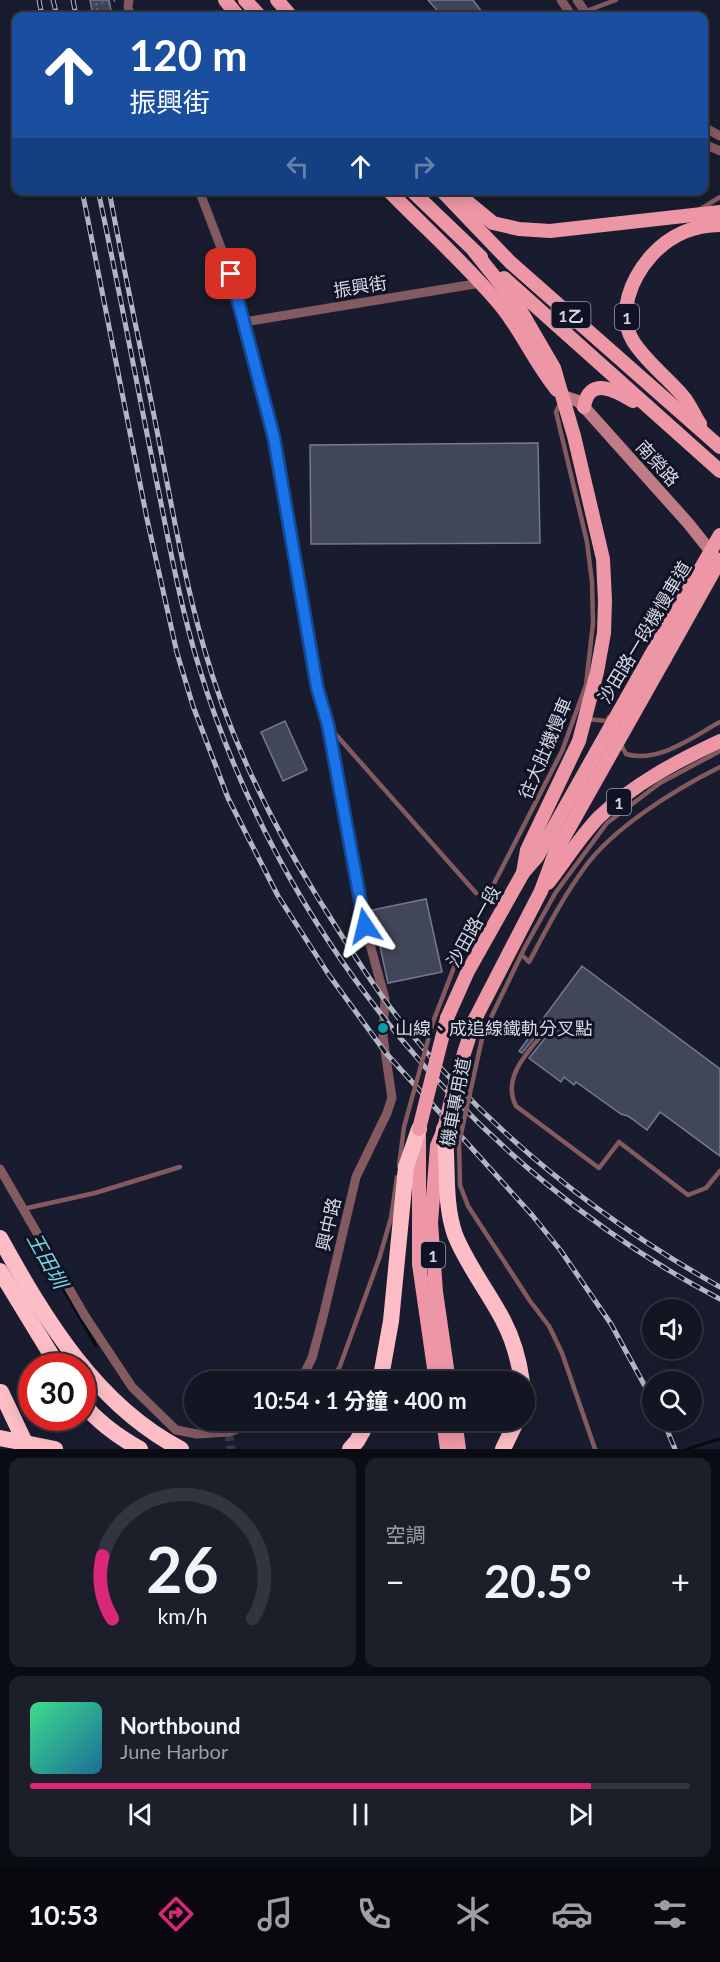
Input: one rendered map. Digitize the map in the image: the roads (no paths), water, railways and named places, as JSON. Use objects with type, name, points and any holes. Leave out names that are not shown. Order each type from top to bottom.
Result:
[{"type":"highway","points":[[382,1371],[391,1321],[412,1128]]},
{"type":"highway","points":[[444,1129],[447,1149],[447,1193],[455,1235],[506,1327],[520,1371]]},
{"type":"highway","points":[[0,1238],[64,1342],[94,1381],[133,1418],[159,1437],[181,1449]]},
{"type":"highway","points":[[0,1270],[50,1353]]},
{"type":"highway","points":[[1,1391],[28,1449]]},
{"type":"highway","points":[[96,1417],[123,1439],[140,1449]]},
{"type":"highway","points":[[350,1449],[363,1431]]},
{"type":"highway","points":[[503,1449],[512,1431]]},
{"type":"highway","points":[[0,1438],[55,1449]]},
{"type":"main road","points":[[225,0],[235,12]]},
{"type":"main road","points":[[246,0],[256,12]]},
{"type":"main road","points":[[277,0],[288,12]]},
{"type":"main road","points":[[393,195],[481,283],[502,308],[541,370],[563,396]]},
{"type":"main road","name":"1乙","points":[[416,195],[474,251],[720,471]]},
{"type":"main road","name":"1乙","points":[[446,195],[510,262],[707,436]]},
{"type":"main road","points":[[459,195],[493,223],[519,229],[550,231],[693,213],[720,212]]},
{"type":"main road","name":"1","points":[[720,227],[703,225],[684,231],[668,241],[638,271],[630,288],[627,304],[627,322],[632,340],[648,361],[684,397],[707,436],[720,447]]},
{"type":"main road","points":[[474,251],[518,306],[554,368],[577,448],[603,559],[605,601],[597,672],[579,719],[579,741],[526,850],[523,873]]},
{"type":"main road","points":[[584,407],[586,396],[591,391],[611,389],[655,413]]},
{"type":"main road","name":"沙田路一段","points":[[434,1371],[419,1264],[412,1128],[447,1018],[468,971],[523,873],[537,857],[654,655],[720,535]]},
{"type":"main road","name":"沙田路一段","points":[[447,1371],[436,1292],[431,1224],[436,1146],[444,1129],[458,1071],[475,1019],[541,891],[555,853],[619,737],[654,655],[720,562]]},
{"type":"main road","name":"沙田路一段","points":[[541,891],[600,817],[671,765],[720,741]]},
{"type":"main road","points":[[445,1431],[447,1449]]},
{"type":"main road","points":[[457,1431],[459,1449]]},
{"type":"street","points":[[201,195],[231,274],[274,438],[317,687],[328,725]]},
{"type":"street","name":"振興街","points":[[244,322],[481,283]]},
{"type":"street","name":"南榮路","points":[[563,396],[578,401],[584,407],[720,562]]},
{"type":"street","name":"興中路","points":[[306,1371],[312,1358],[323,1317],[356,1177],[392,1098],[383,1037],[385,999],[365,926],[328,725]]},
{"type":"street","points":[[0,1169],[85,1316],[132,1387],[176,1430],[197,1434],[232,1431]]},
{"type":"lane","points":[[590,12],[616,0]]},
{"type":"lane","points":[[693,213],[720,197]]},
{"type":"lane","name":"沙田路一段機慢車道","points":[[579,719],[607,721],[654,655],[720,527]]},
{"type":"lane","name":"往大肚機慢車","points":[[412,1128],[433,1022],[463,944],[579,719]]},
{"type":"lane","points":[[619,737],[621,747],[626,754],[650,755],[669,749],[720,722]]},
{"type":"lane","points":[[328,725],[476,893]]},
{"type":"lane","name":"機車專用道","points":[[595,1449],[562,1353],[549,1326],[468,1206],[460,1185],[459,1143],[483,1034],[525,947],[556,892],[607,823],[660,783],[720,751]]},
{"type":"lane","points":[[524,957],[529,962],[557,910],[586,866],[607,844],[632,822],[690,782],[720,767]]},
{"type":"lane","points":[[546,1030],[520,1064],[511,1084],[512,1098],[516,1106],[599,1168],[619,1143],[688,1195],[706,1188],[720,1170]]},
{"type":"lane","points":[[337,1371],[380,1259],[412,1128]]},
{"type":"lane","points":[[23,1209],[95,1193],[180,1167]]},
{"type":"waterway","name":"王田圳","points":[[59,1281],[96,1346]]},
{"type":"waterway","points":[[687,1449],[720,1439]]},
{"type":"tunnel","points":[[229,1432],[231,1449]]},
{"type":"railway","points":[[39,0],[41,12]]},
{"type":"railway","points":[[53,0],[56,12]]},
{"type":"railway","points":[[73,0],[75,12]]},
{"type":"railway","points":[[83,195],[147,519],[177,653],[193,706],[228,798],[278,896],[329,975],[385,1052],[532,1215],[561,1251],[611,1324],[642,1381]]},
{"type":"railway","points":[[99,195],[173,562],[193,646],[234,765],[280,860],[334,950],[397,1034],[468,1113],[546,1184],[630,1246],[720,1299]]},
{"type":"railway","points":[[110,195],[197,622],[214,681],[238,745],[283,839],[380,994],[437,1064],[472,1101],[510,1137],[589,1202],[675,1261],[720,1287]]},
{"type":"railway","points":[[668,1431],[675,1449]]},
{"type":"place","name":"山線、成追線鐵軌分叉點","points":[[383,1028]]}]
